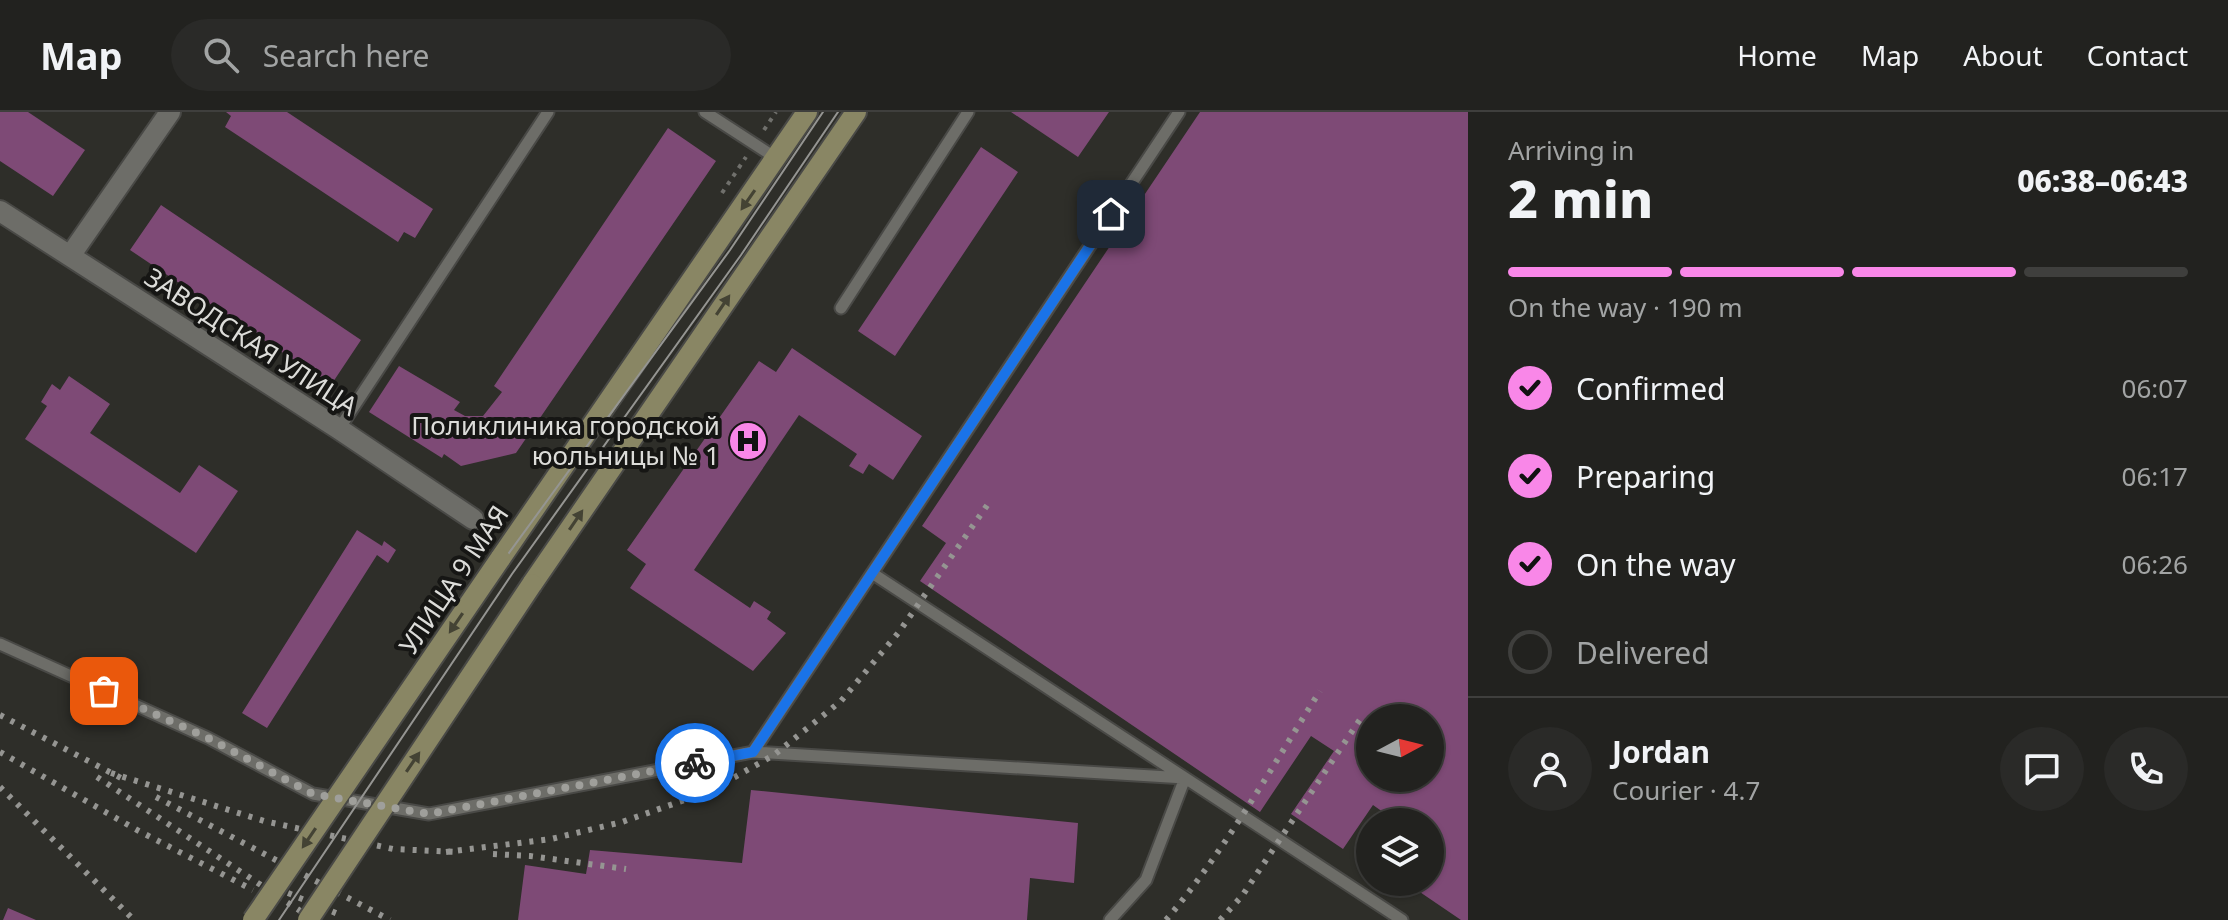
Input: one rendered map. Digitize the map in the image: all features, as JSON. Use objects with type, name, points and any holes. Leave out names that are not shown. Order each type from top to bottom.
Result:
[{"type":"main road","name":"УЛИЦА 9 МАЯ","points":[[253,920],[807,112]]},
{"type":"main road","points":[[308,920],[532,584],[856,112]]},
{"type":"street","points":[[70,256],[170,112]]},
{"type":"street","name":"ЗАВОДСКАЯ УЛИЦА","points":[[0,211],[473,519]]},
{"type":"lane","points":[[339,429],[548,112]]},
{"type":"lane","points":[[705,112],[776,158]]},
{"type":"lane","points":[[841,308],[968,112]]},
{"type":"lane","points":[[753,752],[1179,112]]},
{"type":"lane","points":[[872,573],[1402,920]]},
{"type":"lane","points":[[0,644],[208,738],[313,794],[429,814],[753,752],[1185,778]]},
{"type":"lane","points":[[1110,920],[1146,880],[1185,778]]},
{"type":"building","points":[[0,112],[28,112],[85,150],[53,196],[0,161]]},
{"type":"building","points":[[226,112],[287,112],[433,209],[415,238],[404,232],[398,242],[225,127],[231,116]]},
{"type":"building","points":[[1011,112],[1109,112],[1078,157]]},
{"type":"building","points":[[1200,112],[1468,112],[1468,920],[1461,920],[1426,896],[1444,896],[1444,808],[1377,808],[1373,805],[1371,808],[1356,808],[1356,830],[1343,849],[1291,814],[1334,751],[1311,736],[1260,812],[920,581],[946,543],[922,526]]},
{"type":"building","points":[[668,128],[716,161],[516,453],[461,466],[444,454],[442,458],[369,412],[399,366],[460,402],[454,410],[465,416],[483,416],[502,392],[494,386]]},
{"type":"building","points":[[981,147],[1018,172],[895,356],[858,331]]},
{"type":"building","points":[[161,205],[361,340],[331,385],[130,250]]},
{"type":"building","points":[[792,348],[922,436],[893,480],[869,464],[863,474],[849,466],[857,454],[799,415],[694,570],[750,608],[754,601],[771,612],[767,619],[786,633],[753,671],[630,588],[646,564],[627,550],[759,361],[776,372]]},
{"type":"building","points":[[69,376],[110,404],[90,433],[180,493],[199,465],[238,491],[196,553],[25,439],[47,406],[41,402],[52,384],[60,390]]},
{"type":"building","points":[[357,530],[382,546],[384,541],[396,550],[388,563],[377,555],[267,728],[242,713]]},
{"type":"building","points":[[751,790],[1078,823],[1074,883],[1030,878],[1027,920],[518,920],[525,865],[586,874],[590,850],[742,863]]},
{"type":"building","points":[[8,908],[36,920],[3,920]]},
{"type":"tram line","points":[[263,920],[498,568],[730,250],[823,112]]},
{"type":"tram line","points":[[279,920],[512,574],[741,255],[838,112]]},
{"type":"railway","points":[[446,852],[551,839],[622,822],[710,791],[774,755],[841,701],[899,632],[988,504]]},
{"type":"railway","points":[[1166,920],[1228,838],[1320,691]]},
{"type":"railway","points":[[0,715],[121,778]]},
{"type":"railway","points":[[1220,920],[1242,896],[1356,725]]},
{"type":"railway","points":[[0,752],[137,830],[253,890]]},
{"type":"railway","points":[[111,773],[264,821],[393,849],[457,852]]},
{"type":"railway","points":[[97,777],[314,920]]},
{"type":"railway","points":[[0,787],[134,920]]},
{"type":"railway","points":[[156,797],[390,920]]},
{"type":"railway","points":[[493,854],[626,869]]},
{"type":"railway","points":[[288,893],[338,914]]},
{"type":"way so far","points":[[104,691],[208,738],[313,794],[429,814],[695,763]]},
{"type":"place","name":"Поликлиника городской юольницы № 1","points":[[748,441]]},
{"type":"route","points":[[695,763],[753,752],[1111,214]]}]
